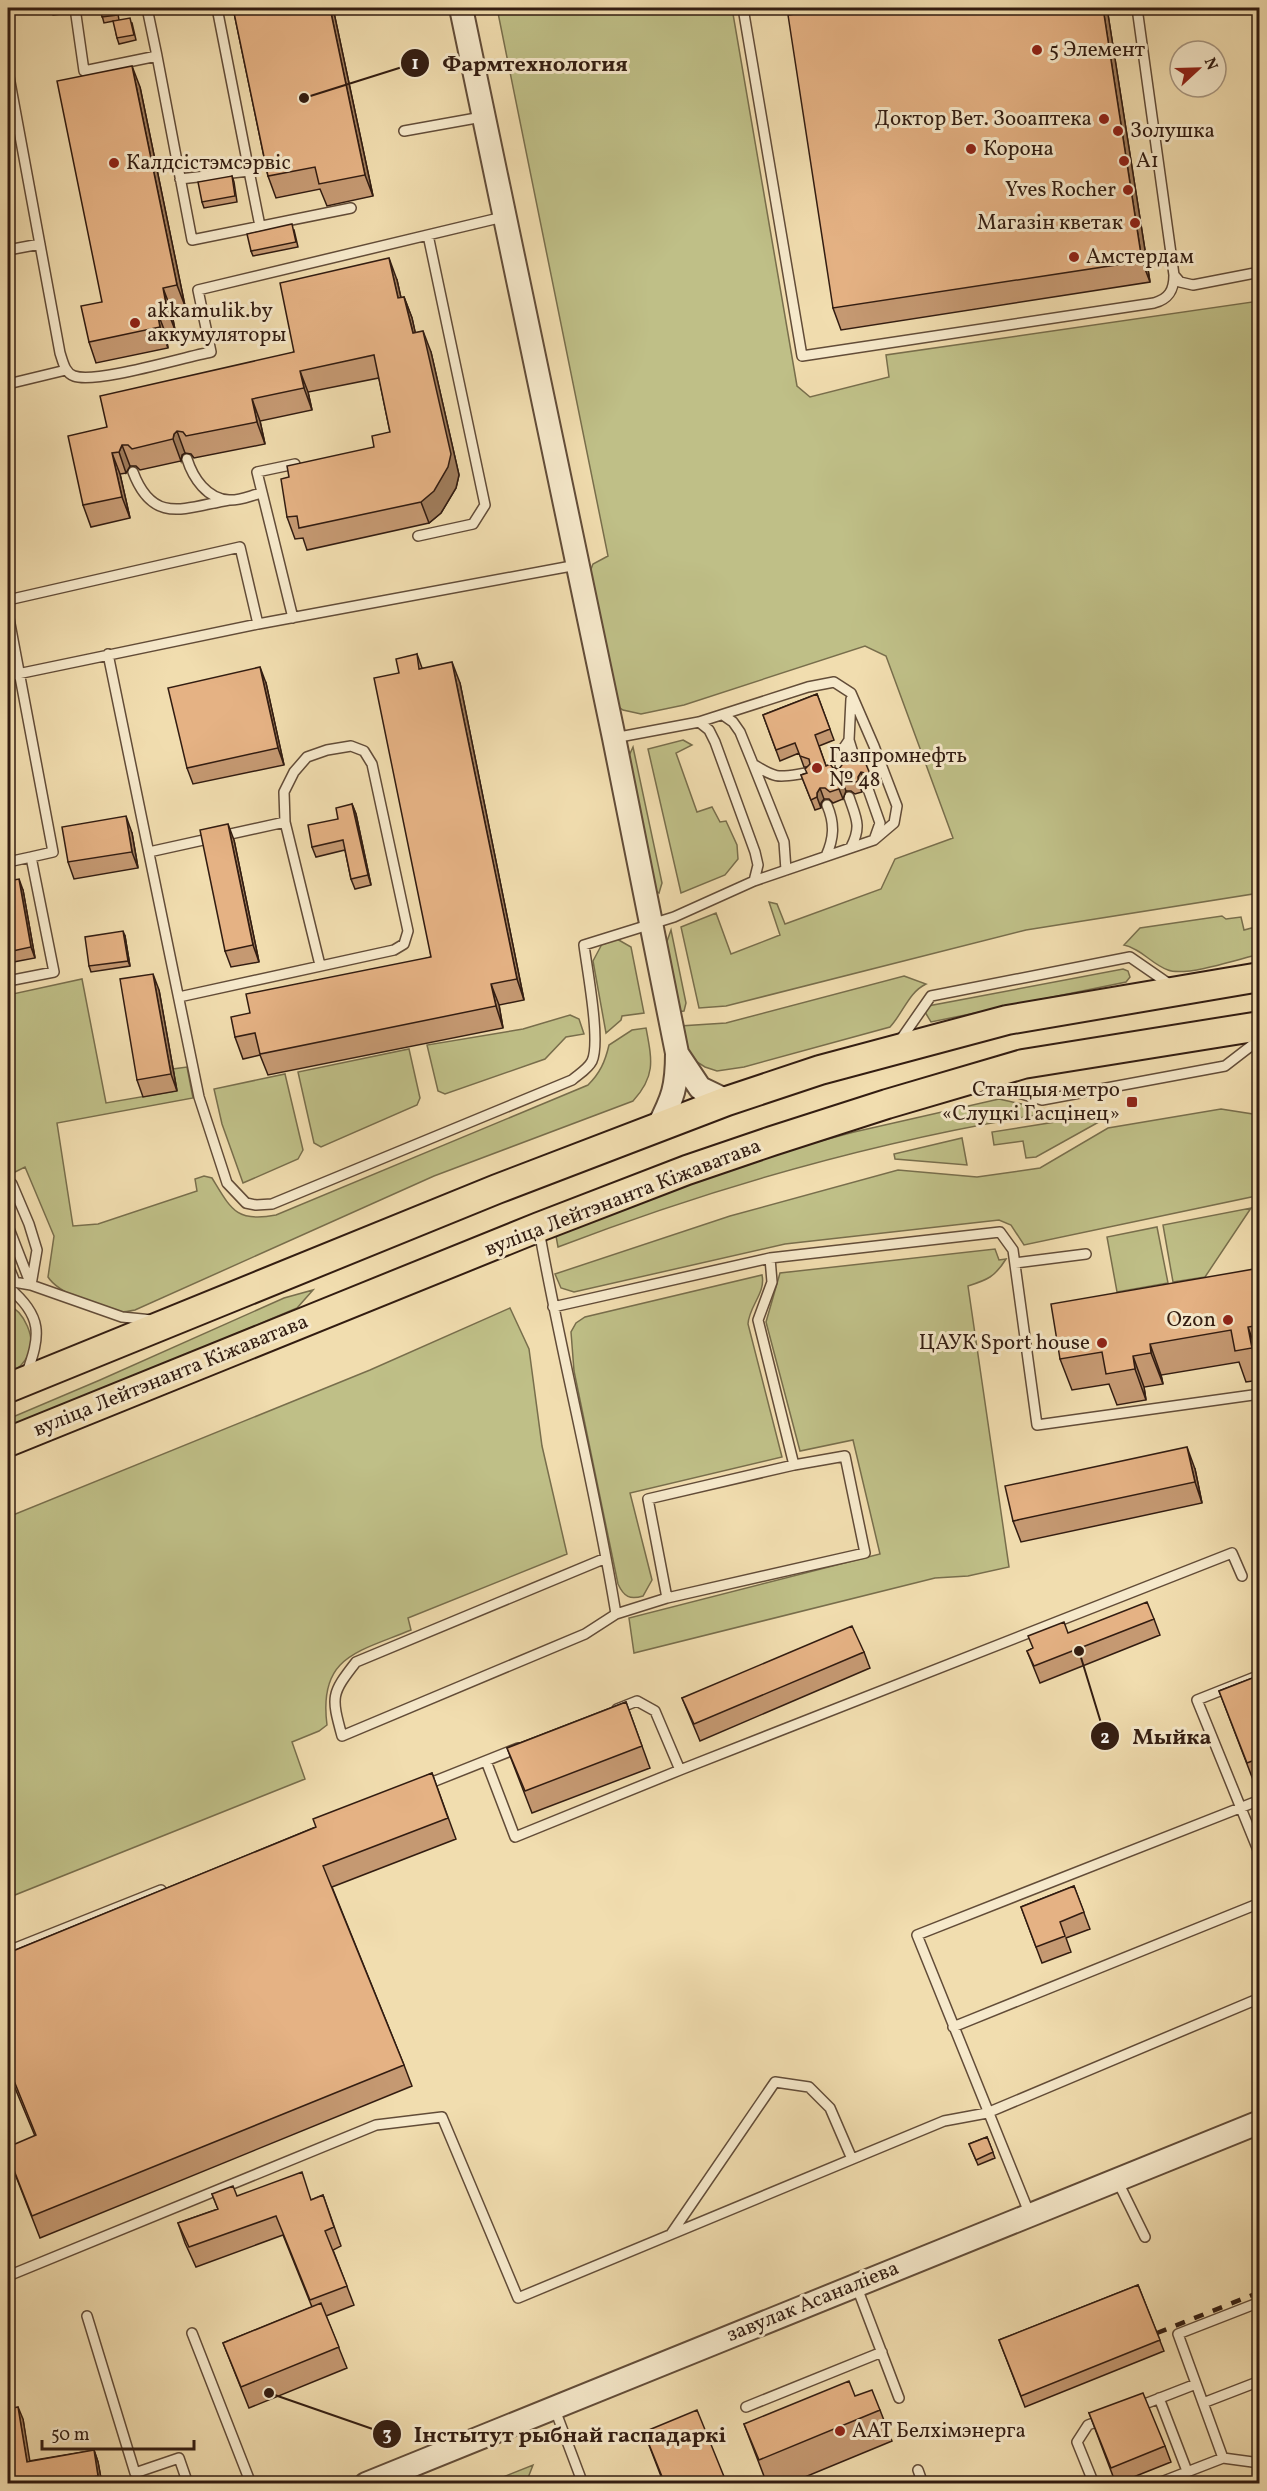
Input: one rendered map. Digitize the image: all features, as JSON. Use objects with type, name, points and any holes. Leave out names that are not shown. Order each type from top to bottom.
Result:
[{"type":"main road","points":[[16,1384],[365,1241],[726,1101],[820,1070],[1007,1020],[1260,977]]},
{"type":"main road","name":"вуліца Лейтэнанта Кіжаватава","points":[[8,1442],[539,1227],[772,1141],[1023,1064],[1260,1026]]},
{"type":"street","points":[[461,8],[614,738],[677,1053],[677,1079],[673,1097],[658,1127]]},
{"type":"street","points":[[677,1053],[700,1088],[726,1101]]},
{"type":"street","name":"завулак Асаналіева","points":[[366,2484],[1260,2122]]},
{"type":"lane","points":[[75,8],[84,71],[157,56]]},
{"type":"lane","points":[[147,8],[192,240],[351,208]]},
{"type":"lane","points":[[217,8],[260,226]]},
{"type":"lane","points":[[743,8],[802,356],[1161,302],[1172,291],[1174,275],[1137,8]]},
{"type":"lane","points":[[796,8],[796,11],[820,8]]},
{"type":"lane","points":[[8,71],[60,353],[66,370],[72,376],[88,378],[142,369],[211,352],[198,290],[506,216]]},
{"type":"lane","points":[[404,131],[485,116]]},
{"type":"lane","points":[[180,179],[249,171]]},
{"type":"lane","points":[[418,536],[473,524],[485,505],[428,235]]},
{"type":"lane","points":[[8,250],[40,244]]},
{"type":"lane","points":[[1174,275],[1180,282],[1193,285],[1260,272]]},
{"type":"lane","points":[[8,384],[66,370]]},
{"type":"lane","points":[[187,459],[192,473],[201,486],[212,495],[229,500]]},
{"type":"lane","points":[[293,618],[257,472],[294,464]]},
{"type":"lane","points":[[133,472],[138,487],[147,499],[158,507],[172,510],[262,493]]},
{"type":"lane","points":[[8,600],[240,547],[258,624]]},
{"type":"lane","points":[[8,676],[258,624],[577,565]]},
{"type":"lane","points":[[8,613],[53,852],[8,862]]},
{"type":"lane","points":[[108,654],[199,1097],[227,1183],[246,1203],[256,1206],[272,1204],[572,1080],[588,1067],[593,1059],[595,1039],[584,945],[674,917],[754,881],[874,840],[894,824],[897,806],[851,693],[834,682],[808,687],[723,716],[614,738]]},
{"type":"lane","points":[[851,693],[849,740],[857,766]]},
{"type":"lane","points":[[723,716],[740,732],[784,842],[786,870]]},
{"type":"lane","points":[[699,722],[710,730],[755,852],[758,865],[754,881]]},
{"type":"lane","points":[[840,773],[842,752],[849,740]]},
{"type":"lane","points":[[178,997],[394,950],[404,944],[408,931],[372,764],[364,751],[351,746],[327,750],[307,757],[294,772],[284,792],[285,822],[320,965]]},
{"type":"lane","points":[[753,764],[771,776],[786,777],[807,773]]},
{"type":"lane","points":[[868,789],[880,823],[874,840]]},
{"type":"lane","points":[[849,797],[856,817],[858,834],[851,847]]},
{"type":"lane","points":[[826,856],[834,840],[831,815],[827,805]]},
{"type":"lane","points":[[149,852],[285,822]]},
{"type":"lane","points":[[8,981],[54,972],[31,857]]},
{"type":"lane","points":[[893,1051],[931,996],[1130,957],[1179,991]]},
{"type":"lane","points":[[971,1079],[1042,1100],[1225,1066],[1260,1039]]},
{"type":"lane","points":[[8,1180],[12,1184],[38,1250],[31,1285]]},
{"type":"lane","points":[[8,1226],[31,1285]]},
{"type":"lane","points":[[539,1227],[552,1307],[616,1614]]},
{"type":"lane","points":[[552,1307],[770,1258],[1000,1232],[1013,1250],[1037,1425],[1260,1394]]},
{"type":"lane","points":[[1015,1263],[1086,1254]]},
{"type":"lane","points":[[770,1258],[773,1271],[772,1282],[758,1320],[794,1465]]},
{"type":"lane","points":[[8,1265],[10,1284],[32,1315],[38,1333],[36,1349],[16,1384]]},
{"type":"lane","points":[[10,1284],[31,1285],[122,1317],[169,1321]]},
{"type":"lane","points":[[606,1558],[356,1662],[336,1688],[335,1709],[342,1736],[585,1634],[616,1614],[667,1598],[865,1552],[845,1456],[794,1465],[648,1499],[667,1598]]},
{"type":"lane","points":[[486,1761],[515,1837],[1233,1553],[1242,1576]]},
{"type":"lane","points":[[1260,1675],[1197,1700],[1260,1855]]},
{"type":"lane","points":[[604,1714],[637,1701],[655,1711],[680,1770]]},
{"type":"lane","points":[[419,1787],[529,1744]]},
{"type":"lane","points":[[1030,2215],[917,1935],[1260,1800]]},
{"type":"lane","points":[[8,1951],[174,1885]]},
{"type":"lane","points":[[953,2027],[1260,1903]]},
{"type":"lane","points":[[8,2276],[376,2125],[442,2117],[518,2298],[944,2121],[987,2113],[1260,1998]]},
{"type":"lane","points":[[671,2234],[775,2082],[809,2086],[830,2108],[852,2159]]},
{"type":"lane","points":[[1116,2180],[1144,2237]]},
{"type":"lane","points":[[855,2285],[899,2398]]},
{"type":"lane","points":[[1222,2458],[1178,2334],[1260,2302]]},
{"type":"lane","points":[[87,2316],[135,2473],[179,2458],[188,2484]]},
{"type":"lane","points":[[192,2333],[251,2484]]},
{"type":"lane","points":[[746,2407],[882,2352]]},
{"type":"lane","points":[[1203,2403],[1260,2381]]},
{"type":"lane","points":[[1129,2410],[1196,2384]]},
{"type":"lane","points":[[1159,2398],[1187,2471]]},
{"type":"lane","points":[[554,2408],[583,2484]]},
{"type":"lane","points":[[1094,2484],[1077,2442],[1088,2425],[1119,2414]]},
{"type":"lane","points":[[1156,2484],[1222,2458],[1260,2463]]},
{"type":"lane","points":[[918,2470],[923,2484]]},
{"type":"green space","points":[[497,8],[732,8],[797,386],[810,397],[889,377],[886,355],[1259,301],[1259,893],[1026,930],[726,1006],[699,1008],[681,927],[716,913],[731,954],[780,935],[769,902],[777,904],[785,924],[881,889],[895,859],[953,838],[886,656],[865,646],[684,705],[641,714],[623,710],[616,705],[587,579],[593,564],[608,556]]},
{"type":"green space","points":[[683,740],[692,745],[676,753],[697,812],[712,807],[720,822],[726,821],[737,845],[738,859],[725,875],[681,893],[648,749]]},
{"type":"green space","points":[[633,747],[662,883],[659,893],[653,889],[627,760]]},
{"type":"green space","points":[[1222,916],[1226,919],[1241,917],[1244,930],[1259,926],[1259,954],[1213,966],[1176,972],[1162,967],[1124,945],[1140,928]]},
{"type":"green space","points":[[671,930],[686,1003],[684,1011],[676,1012],[666,944]]},
{"type":"green space","points":[[617,939],[631,947],[644,1013],[622,1016],[621,1020],[606,1033],[593,961],[602,944]]},
{"type":"green space","points":[[1123,969],[1128,971],[1130,977],[1126,982],[931,1022],[925,1012],[928,1006]]},
{"type":"green space","points":[[904,976],[926,984],[915,992],[890,1027],[744,1067],[717,1071],[697,1062],[687,1049],[680,1026],[726,1023]]},
{"type":"green space","points":[[82,979],[106,1103],[176,1091],[173,1069],[187,1067],[193,1098],[57,1123],[73,1226],[98,1224],[197,1191],[195,1179],[204,1176],[212,1178],[224,1198],[243,1215],[263,1217],[276,1215],[588,1085],[602,1067],[609,1045],[632,1030],[646,1028],[651,1059],[649,1075],[646,1084],[633,1101],[434,1176],[135,1310],[113,1311],[71,1295],[48,1277],[54,1236],[25,1167],[15,1172],[8,1165],[8,995]]},
{"type":"green space","points":[[570,1015],[579,1019],[584,1034],[566,1037],[545,1059],[445,1094],[438,1091],[427,1045],[523,1029]]},
{"type":"green space","points":[[409,1049],[420,1098],[417,1105],[321,1147],[314,1143],[298,1072]]},
{"type":"green space","points":[[285,1074],[303,1150],[298,1159],[243,1183],[222,1124],[214,1089]]},
{"type":"green space","points":[[999,1099],[1035,1107],[1037,1115],[915,1139],[794,1169],[675,1205],[558,1247],[556,1236],[559,1230],[768,1155],[854,1132]]},
{"type":"green space","points":[[1221,1109],[1259,1115],[1260,1191],[1256,1196],[1024,1245],[1011,1225],[999,1220],[785,1244],[574,1292],[561,1288],[555,1274],[730,1216],[898,1170],[977,1177],[1040,1168],[1108,1128]]},
{"type":"green space","points":[[1106,1114],[1106,1118],[1036,1157],[1026,1158],[1023,1141],[994,1145],[992,1132]]},
{"type":"green space","points":[[962,1138],[967,1165],[895,1159],[894,1154]]},
{"type":"green space","points":[[1251,1208],[1205,1277],[1173,1282],[1163,1225]]},
{"type":"green space","points":[[1157,1227],[1168,1283],[1117,1292],[1107,1237]]},
{"type":"green space","points":[[995,1249],[999,1260],[1006,1259],[1002,1265],[990,1277],[968,1286],[1009,1567],[968,1576],[935,1578],[634,1653],[629,1618],[880,1554],[853,1440],[800,1451],[766,1322],[780,1273]]},
{"type":"green space","points":[[762,1275],[762,1288],[751,1311],[748,1324],[782,1457],[630,1493],[652,1580],[643,1596],[634,1598],[628,1596],[618,1584],[574,1371],[571,1332],[576,1323],[585,1317]]},
{"type":"green space","points":[[313,1290],[297,1308],[8,1430],[8,1419],[284,1298]]},
{"type":"green space","points":[[8,1305],[24,1319],[31,1341],[24,1361],[8,1375]]},
{"type":"green space","points":[[510,1308],[529,1349],[542,1446],[567,1554],[408,1618],[411,1630],[374,1644],[346,1660],[336,1670],[329,1684],[326,1702],[327,1725],[319,1731],[292,1742],[305,1779],[15,1895],[8,1902],[8,1517],[370,1370]]},
{"type":"green space","points":[[533,2465],[526,2483],[488,2483]]},
{"type":"building","points":[[100,8],[116,8],[117,15],[102,17]]},
{"type":"building","points":[[233,8],[330,8],[365,175],[319,184],[315,167],[268,176]]},
{"type":"building","name":"Корона","points":[[835,8],[1103,8],[1142,261],[833,308],[788,15]]},
{"type":"building","points":[[130,18],[134,35],[117,38],[113,21]]},
{"type":"building","points":[[132,66],[177,285],[163,288],[167,309],[157,311],[160,327],[89,342],[81,306],[102,302],[57,81]]},
{"type":"building","points":[[232,176],[235,196],[202,202],[198,182]]},
{"type":"building","points":[[292,224],[296,242],[251,251],[247,234]]},
{"type":"building","points":[[389,258],[398,298],[404,297],[413,333],[423,331],[451,454],[448,467],[434,491],[421,502],[299,528],[297,516],[287,517],[281,479],[289,477],[287,466],[374,447],[372,436],[390,432],[374,355],[300,371],[304,388],[252,399],[257,422],[186,436],[183,432],[177,431],[173,439],[132,449],[128,445],[122,445],[119,452],[112,453],[122,497],[83,505],[68,436],[107,427],[100,396],[294,352],[280,283]]},
{"type":"building","points":[[417,654],[419,669],[452,662],[517,979],[491,984],[496,1006],[260,1054],[255,1033],[235,1037],[231,1017],[250,1013],[246,994],[431,957],[374,678],[399,673],[396,659]]},
{"type":"building","points":[[260,667],[278,748],[187,768],[168,688]]},
{"type":"building","points":[[817,694],[830,729],[815,735],[826,766],[830,764],[833,768],[839,769],[843,759],[847,758],[851,762],[856,762],[861,752],[870,774],[861,772],[858,781],[851,784],[847,780],[842,780],[839,789],[830,792],[825,788],[820,788],[817,797],[811,800],[801,775],[807,773],[805,769],[810,764],[809,759],[800,756],[795,743],[776,750],[763,715]]},
{"type":"building","points":[[352,804],[368,875],[351,879],[343,840],[312,847],[308,825],[338,819],[336,808]]},
{"type":"building","points":[[126,816],[132,852],[68,862],[62,827]]},
{"type":"building","points":[[228,824],[253,945],[225,951],[200,830]]},
{"type":"building","points":[[19,879],[31,947],[8,952],[8,881]]},
{"type":"building","points":[[123,931],[128,961],[89,966],[85,937]]},
{"type":"building","points":[[153,974],[171,1074],[137,1080],[120,979]]},
{"type":"building","points":[[1260,1268],[1260,1325],[1248,1327],[1252,1348],[1235,1351],[1231,1330],[1150,1344],[1151,1353],[1133,1356],[1135,1369],[1106,1374],[1102,1352],[1060,1359],[1051,1304]]},
{"type":"building","points":[[1187,1447],[1195,1482],[1013,1521],[1005,1486]]},
{"type":"building","points":[[1147,1602],[1154,1619],[1034,1666],[1027,1651],[1033,1648],[1028,1636],[1064,1622],[1068,1633]]},
{"type":"building","points":[[852,1626],[864,1652],[694,1724],[682,1698]]},
{"type":"building","points":[[1260,1675],[1260,1758],[1247,1763],[1219,1691]]},
{"type":"building","points":[[626,1702],[642,1746],[525,1791],[507,1748]]},
{"type":"building","points":[[432,1773],[448,1818],[323,1866],[404,2065],[32,2216],[8,2155],[8,2147],[36,2135],[8,2066],[8,1953],[316,1827],[313,1819]]},
{"type":"building","points":[[1074,1886],[1084,1912],[1060,1922],[1065,1936],[1036,1947],[1021,1907]]},
{"type":"building","points":[[987,2137],[993,2152],[976,2160],[969,2144]]},
{"type":"building","points":[[302,2172],[311,2200],[323,2195],[334,2227],[325,2231],[347,2286],[310,2300],[276,2216],[189,2247],[178,2223],[218,2209],[212,2194],[233,2186],[237,2196]]},
{"type":"building","points":[[1138,2285],[1160,2340],[1021,2396],[999,2340]]},
{"type":"building","points":[[321,2303],[339,2347],[241,2387],[223,2343]]},
{"type":"building","points":[[849,2381],[855,2396],[872,2390],[880,2410],[759,2460],[744,2424]]},
{"type":"building","points":[[1143,2393],[1165,2446],[1111,2468],[1089,2413]]},
{"type":"building","points":[[18,2407],[27,2462],[94,2450],[98,2476],[57,2484],[8,2484],[8,2409]]},
{"type":"building","points":[[697,2410],[727,2484],[665,2484],[644,2432]]},
{"type":"railway","points":[[1157,2333],[1260,2292]]},
{"type":"place","name":"5 Элемент","points":[[1037,50]]},
{"type":"place","name":"Фармтехнология","points":[[304,98]]},
{"type":"place","name":"Доктор Вет. Зооаптека","points":[[1104,119]]},
{"type":"place","name":"Золушка","points":[[1118,131]]},
{"type":"place","name":"Корона","points":[[971,149]]},
{"type":"place","name":"A1","points":[[1124,161]]},
{"type":"place","name":"Калдсістэмсэрвіс","points":[[114,163]]},
{"type":"place","name":"Yves Rocher","points":[[1128,190]]},
{"type":"place","name":"Магазін кветак","points":[[1135,223]]},
{"type":"place","name":"Амстердам","points":[[1074,257]]},
{"type":"place","name":"akkamulik.by аккумуляторы","points":[[135,323]]},
{"type":"place","name":"Газпромнефть № 48","points":[[817,768]]},
{"type":"place","name":"Станцыя метро «Слуцкі Гасцінец»","points":[[1132,1102]]},
{"type":"place","name":"Ozon","points":[[1228,1320]]},
{"type":"place","name":"ЦАУК Sport house","points":[[1102,1343]]},
{"type":"place","name":"Мыйка","points":[[1079,1651]]},
{"type":"place","name":"Інстытут рыбнай гаспадаркі","points":[[269,2393]]},
{"type":"place","name":"ААТ Белхімэнерга","points":[[840,2431]]}]
